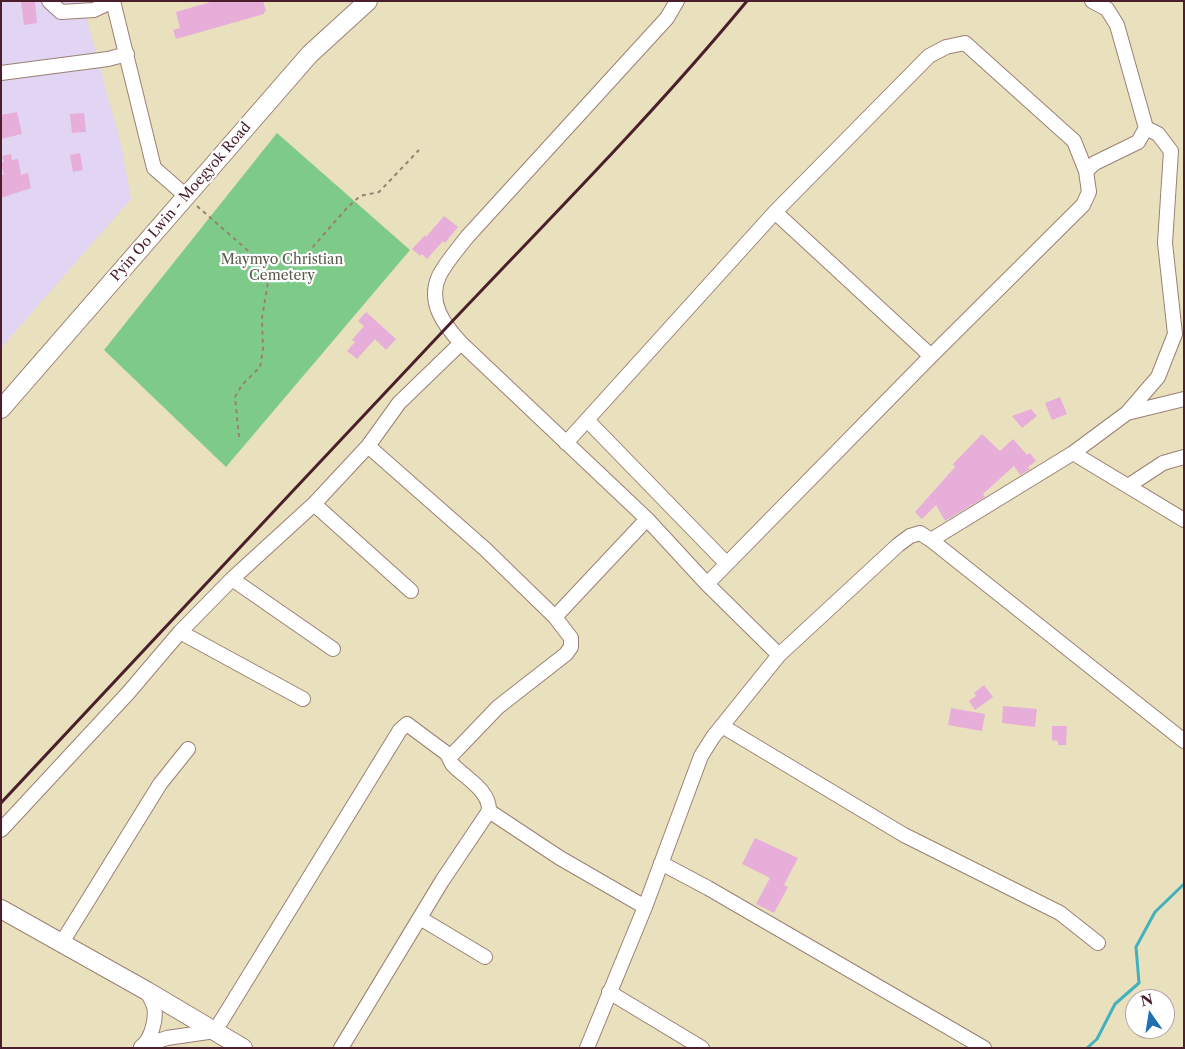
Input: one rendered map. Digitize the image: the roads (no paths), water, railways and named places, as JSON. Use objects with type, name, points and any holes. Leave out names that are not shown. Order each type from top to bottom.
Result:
[{"type":"main road","name":"Pyin Oo Lwin - Moegyok Road","points":[[1,409],[310,54],[368,1]]},
{"type":"main road","points":[[1,909],[147,991],[243,1048]]},
{"type":"street","points":[[49,1],[62,12],[94,10],[113,1],[154,168],[186,196]]},
{"type":"street","points":[[678,1],[668,18],[467,237],[439,276],[435,291],[437,310],[447,328],[461,343],[647,519],[707,584],[779,655]]},
{"type":"street","points":[[1086,171],[1095,163],[1138,142],[1146,128],[1117,25],[1107,8],[1092,1]]},
{"type":"street","points":[[566,443],[776,212],[929,56],[946,47],[965,43],[1074,141],[1086,171],[1089,192],[1083,205],[931,356],[707,584]]},
{"type":"street","points":[[1,73],[108,59],[127,54]]},
{"type":"street","points":[[932,540],[1073,453],[1127,413],[1158,377],[1175,334],[1166,243],[1171,151],[1158,134],[1146,128]]},
{"type":"street","points":[[776,212],[931,356]]},
{"type":"street","points":[[1,830],[129,692],[180,632],[232,579],[314,504],[368,446],[400,403],[461,343]]},
{"type":"street","points":[[1127,413],[1184,399]]},
{"type":"street","points":[[587,420],[726,563]]},
{"type":"street","points":[[368,446],[485,549],[555,617],[571,638],[572,647],[566,654],[498,707],[450,757]]},
{"type":"street","points":[[1073,453],[1184,520]]},
{"type":"street","points":[[1128,486],[1163,463],[1184,457]]},
{"type":"street","points":[[314,504],[411,591]]},
{"type":"street","points":[[555,617],[647,519]]},
{"type":"street","points":[[588,1048],[609,992],[645,907],[700,756],[779,655],[910,536],[920,533],[932,540],[1184,741]]},
{"type":"street","points":[[232,579],[333,649]]},
{"type":"street","points":[[180,632],[304,699]]},
{"type":"street","points":[[142,1047],[167,1038],[214,1031],[400,730],[407,724],[450,757],[452,765],[473,781],[490,804],[489,811],[442,881],[341,1048]]},
{"type":"street","points":[[722,726],[904,835],[1060,913],[1098,943]]},
{"type":"street","points":[[61,944],[160,784],[188,749]]},
{"type":"street","points":[[489,811],[560,858],[645,907]]},
{"type":"street","points":[[661,863],[708,888],[984,1048]]},
{"type":"street","points":[[420,918],[485,957]]},
{"type":"street","points":[[142,1047],[152,1031],[154,1008],[147,991]]},
{"type":"street","points":[[609,992],[702,1048]]},
{"type":"waterway","points":[[1087,1048],[1097,1039],[1115,1004],[1139,983],[1136,947],[1155,912],[1184,884]]},
{"type":"railway","points":[[1,803],[637,127],[747,1]]},
{"type":"park label","name":"Maymyo Christian Cemetery","points":[[282,268]]}]
